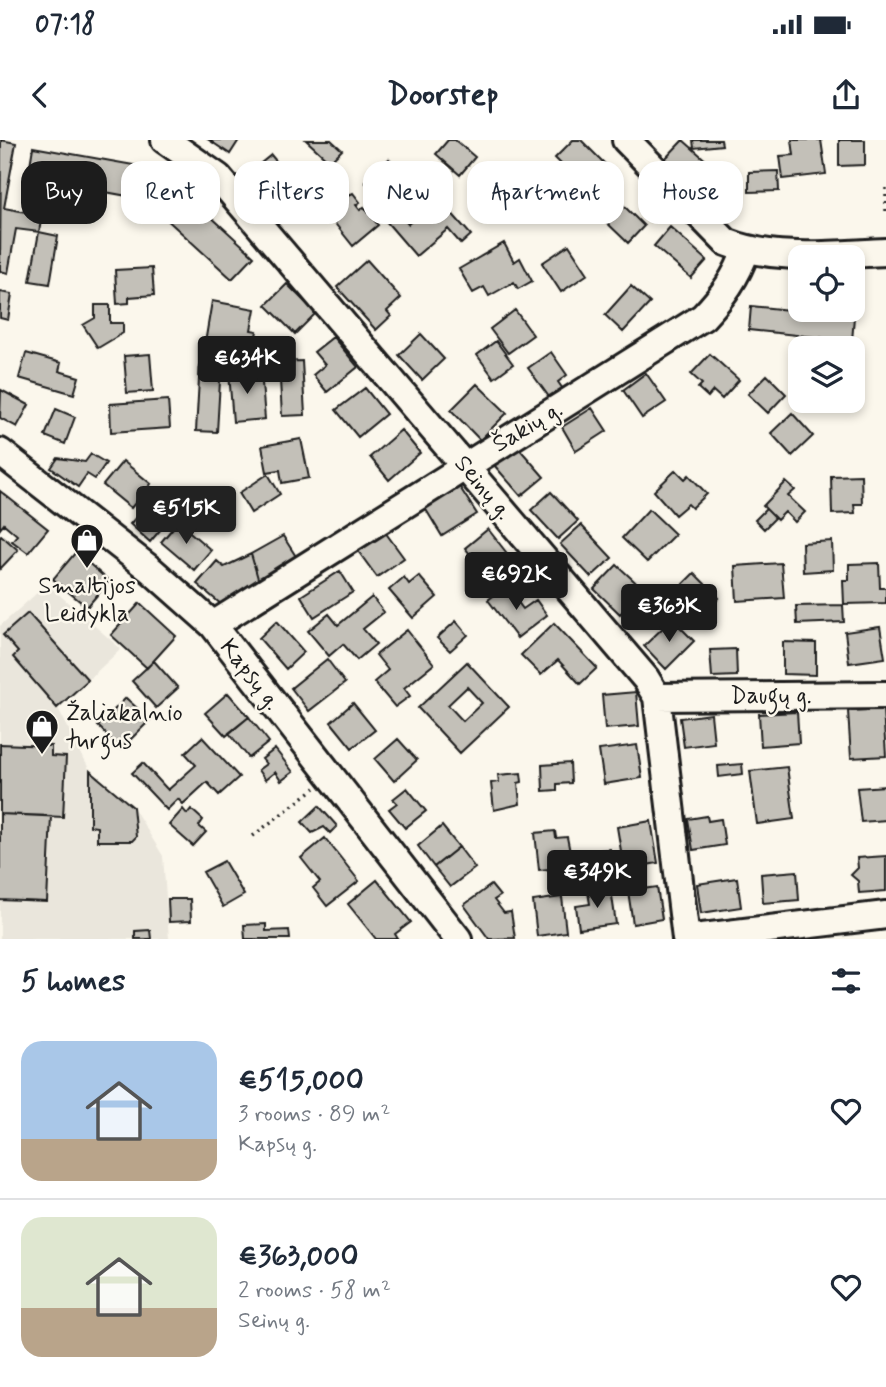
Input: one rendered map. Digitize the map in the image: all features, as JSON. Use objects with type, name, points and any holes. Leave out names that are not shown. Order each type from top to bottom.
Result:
[{"type":"street","name":"Seinų g.","points":[[165,140],[218,177],[465,464],[657,697]]},
{"type":"street","points":[[626,140],[726,242],[746,250],[774,254],[886,252]]},
{"type":"street","name":"Šakių g.","points":[[214,625],[465,464],[703,317],[722,298],[740,268],[746,250]]},
{"type":"street","name":"Kapsų g.","points":[[0,452],[151,570],[214,625],[458,939]]},
{"type":"street","name":"Daugų g.","points":[[657,697],[886,695]]},
{"type":"street","points":[[657,697],[686,939],[886,915]]},
{"type":"path","points":[[886,188],[886,216]]},
{"type":"path","points":[[253,836],[331,776]]},
{"type":"shaded area","name":"Žaliakalnio turgus","points":[[47,584],[121,649],[58,708],[90,771],[133,807],[163,856],[169,939],[0,939],[0,626]]},
{"type":"building","points":[[1,140],[16,143],[4,208],[21,211],[21,224],[40,224],[39,232],[16,229],[8,273],[0,271]]},
{"type":"building","points":[[209,140],[239,140],[230,154]]},
{"type":"building","points":[[306,140],[331,140],[342,150],[329,161]]},
{"type":"building","points":[[448,140],[455,140],[475,157],[467,161],[467,167],[460,175],[453,169],[453,161],[444,161],[436,154]]},
{"type":"building","points":[[573,140],[581,140],[602,161],[558,161],[555,158]]},
{"type":"building","points":[[683,140],[707,161],[663,161]]},
{"type":"building","points":[[693,140],[721,140],[722,145],[694,148]]},
{"type":"building","points":[[792,140],[821,140],[826,174],[783,179],[780,156],[794,155]]},
{"type":"building","points":[[839,140],[865,140],[865,165],[839,166]]},
{"type":"building","points":[[33,147],[121,163],[121,195],[107,192],[107,161],[31,161]]},
{"type":"building","points":[[271,155],[276,161],[264,161]]},
{"type":"building","points":[[778,171],[779,191],[749,192],[749,172]]},
{"type":"building","points":[[353,193],[360,202],[356,205],[360,210],[363,208],[363,224],[378,225],[353,246],[335,224],[349,224],[349,195]]},
{"type":"building","points":[[624,206],[638,220],[638,224],[644,226],[628,243],[608,224],[624,224]]},
{"type":"building","points":[[453,215],[471,235],[461,244],[448,229],[416,256],[388,224],[453,224]]},
{"type":"building","points":[[172,224],[219,224],[254,256],[232,279]]},
{"type":"building","points":[[670,227],[707,260],[691,278],[654,246]]},
{"type":"building","points":[[39,232],[58,236],[50,284],[30,281]]},
{"type":"building","points":[[504,243],[514,262],[520,258],[532,281],[518,289],[514,282],[489,296],[484,287],[473,293],[459,269]]},
{"type":"building","points":[[569,245],[588,274],[561,292],[542,263]]},
{"type":"building","points":[[367,260],[401,298],[387,311],[391,316],[376,330],[337,287]]},
{"type":"building","points":[[152,268],[154,295],[129,297],[129,303],[117,304],[115,270]]},
{"type":"building","points":[[287,284],[316,313],[295,334],[266,305]]},
{"type":"building","points":[[631,286],[650,303],[623,332],[605,315]]},
{"type":"building","points":[[0,292],[12,294],[8,320],[0,318]]},
{"type":"building","points":[[212,301],[255,309],[251,330],[257,331],[255,341],[263,342],[259,359],[204,349]]},
{"type":"building","points":[[95,305],[110,305],[110,323],[123,323],[123,333],[98,348],[83,325],[95,318]]},
{"type":"building","points":[[751,306],[788,310],[788,322],[854,322],[852,336],[805,336],[749,330]]},
{"type":"building","points":[[515,310],[533,335],[508,353],[490,329]]},
{"type":"building","points":[[421,334],[444,359],[422,380],[399,355]]},
{"type":"building","points":[[333,337],[358,367],[327,392],[313,375],[325,365],[314,352]]},
{"type":"building","points":[[496,341],[513,364],[494,378],[477,355]]},
{"type":"building","points":[[551,352],[567,375],[558,382],[565,392],[552,401],[528,368]]},
{"type":"building","points":[[26,353],[61,363],[59,371],[79,377],[74,394],[19,378]]},
{"type":"building","points":[[150,354],[153,391],[127,393],[124,356]]},
{"type":"building","points":[[710,354],[739,380],[722,399],[713,391],[708,397],[698,388],[702,384],[691,374]]},
{"type":"building","points":[[302,361],[305,415],[282,416],[279,362]]},
{"type":"building","points":[[200,362],[221,364],[217,432],[196,431]]},
{"type":"building","points":[[261,371],[265,419],[233,422],[229,373]]},
{"type":"building","points":[[646,373],[666,402],[642,418],[623,390]]},
{"type":"building","points":[[767,375],[786,394],[768,413],[748,394]]},
{"type":"building","points":[[477,384],[507,413],[480,440],[451,410]]},
{"type":"building","points":[[365,388],[386,414],[358,437],[336,410]]},
{"type":"building","points":[[1,390],[29,405],[17,427],[0,418]]},
{"type":"building","points":[[168,400],[170,428],[111,432],[110,404]]},
{"type":"building","points":[[592,408],[607,431],[576,451],[562,427]]},
{"type":"building","points":[[56,409],[75,417],[65,444],[45,436]]},
{"type":"building","points":[[792,413],[813,436],[792,456],[771,433]]},
{"type":"building","points":[[401,430],[420,453],[389,480],[370,457]]},
{"type":"building","points":[[301,439],[309,478],[282,483],[280,470],[267,472],[262,446]]},
{"type":"building","points":[[517,446],[544,477],[521,496],[494,465]]},
{"type":"building","points":[[91,454],[106,463],[95,479],[87,474],[78,487],[51,468],[58,458],[85,462]]},
{"type":"building","points":[[123,461],[151,484],[131,508],[103,485]]},
{"type":"building","points":[[676,470],[685,479],[689,475],[707,494],[692,508],[688,504],[675,515],[654,491]]},
{"type":"building","points":[[268,474],[280,494],[251,513],[239,493]]},
{"type":"building","points":[[861,475],[862,504],[854,504],[855,513],[832,514],[831,476]]},
{"type":"building","points":[[786,482],[795,490],[788,496],[805,512],[795,522],[785,512],[777,520],[763,506]]},
{"type":"building","points":[[459,486],[477,514],[442,536],[425,508]]},
{"type":"building","points":[[0,491],[48,529],[28,553],[12,541],[17,535],[4,524],[0,529]]},
{"type":"building","points":[[551,492],[578,521],[558,539],[531,510]]},
{"type":"building","points":[[147,505],[167,522],[150,542],[130,524]]},
{"type":"building","points":[[649,509],[675,534],[647,562],[622,538]]},
{"type":"building","points":[[766,509],[775,518],[764,529],[755,520]]},
{"type":"building","points":[[178,522],[211,550],[194,570],[161,542]]},
{"type":"building","points":[[581,525],[612,558],[591,577],[560,544]]},
{"type":"building","points":[[488,529],[513,561],[490,579],[465,548]]},
{"type":"building","points":[[385,532],[404,558],[377,577],[358,551]]},
{"type":"building","points":[[0,536],[18,550],[0,569]]},
{"type":"building","points":[[283,536],[297,558],[259,582],[251,554]]},
{"type":"building","points":[[832,541],[833,570],[803,572],[802,543]]},
{"type":"building","points":[[76,552],[109,581],[87,607],[53,579]]},
{"type":"building","points":[[251,554],[259,582],[222,605],[197,584],[217,561],[224,567]]},
{"type":"building","points":[[781,563],[784,598],[737,601],[735,566]]},
{"type":"building","points":[[879,563],[880,588],[886,588],[886,603],[844,604],[843,580],[849,580],[849,564]]},
{"type":"building","points":[[617,565],[644,590],[620,614],[594,589]]},
{"type":"building","points":[[340,571],[353,592],[314,617],[301,596]]},
{"type":"building","points":[[694,573],[719,598],[708,609],[683,584]]},
{"type":"building","points":[[419,576],[437,597],[413,618],[389,590],[404,577],[409,584]]},
{"type":"building","points":[[506,586],[523,609],[536,600],[547,615],[517,638],[488,600]]},
{"type":"building","points":[[372,597],[384,612],[363,629],[376,644],[357,660],[343,644],[329,656],[308,631],[329,614],[338,625]]},
{"type":"building","points":[[140,603],[176,636],[147,668],[111,635]]},
{"type":"building","points":[[843,605],[844,622],[797,624],[796,606]]},
{"type":"building","points":[[28,613],[88,680],[57,708],[13,657],[18,652],[3,635]]},
{"type":"building","points":[[672,619],[694,641],[666,669],[644,646]]},
{"type":"building","points":[[277,621],[304,652],[286,669],[259,638]]},
{"type":"building","points":[[456,621],[468,635],[450,651],[437,638]]},
{"type":"building","points":[[554,623],[597,668],[580,684],[558,660],[541,675],[521,655]]},
{"type":"building","points":[[880,627],[885,658],[849,663],[845,632]]},
{"type":"building","points":[[407,630],[434,664],[404,688],[410,696],[395,707],[374,682],[388,670],[376,655]]},
{"type":"building","points":[[783,642],[816,643],[816,675],[783,674]]},
{"type":"building","points":[[736,649],[737,676],[712,677],[710,650]]},
{"type":"building","points":[[327,659],[345,683],[309,711],[291,688]]},
{"type":"building","points":[[154,661],[178,688],[156,708],[132,681]]},
{"type":"building","points":[[467,662],[509,707],[460,753],[418,708]],"holes":[[[467,687],[482,703],[463,721],[448,705]]]},
{"type":"building","points":[[636,692],[639,726],[605,729],[602,695]]},
{"type":"building","points":[[228,693],[249,717],[226,736],[205,713]]},
{"type":"building","points":[[126,698],[150,720],[121,749],[98,726]]},
{"type":"building","points":[[353,703],[375,730],[352,748],[331,722]]},
{"type":"building","points":[[883,709],[886,756],[851,758],[848,711]]},
{"type":"building","points":[[797,712],[799,743],[761,746],[759,714]]},
{"type":"building","points":[[711,714],[714,743],[684,747],[680,718]]},
{"type":"building","points":[[249,717],[269,742],[249,758],[229,733]]},
{"type":"building","points":[[202,737],[239,777],[219,795],[207,782],[183,804],[178,799],[167,810],[132,773],[143,763],[168,790],[196,765],[185,753]]},
{"type":"building","points":[[398,739],[417,760],[394,781],[375,759]]},
{"type":"building","points":[[0,744],[51,746],[51,756],[66,757],[63,817],[0,814]]},
{"type":"building","points":[[637,745],[642,778],[604,784],[599,750]]},
{"type":"building","points":[[275,749],[293,772],[281,781],[275,772],[265,780],[258,770],[266,764],[262,759]]},
{"type":"building","points":[[570,763],[571,783],[557,784],[557,790],[543,791],[542,765]]},
{"type":"building","points":[[742,764],[743,774],[719,777],[718,766]]},
{"type":"building","points":[[787,767],[794,819],[757,824],[750,771]]},
{"type":"building","points":[[90,771],[133,807],[136,837],[132,841],[97,841],[97,827],[90,826]]},
{"type":"building","points":[[521,773],[522,782],[518,783],[520,804],[494,810],[491,783],[499,782],[498,775]]},
{"type":"building","points":[[886,786],[886,820],[861,822],[857,788]]},
{"type":"building","points":[[407,788],[426,811],[405,828],[389,809],[397,803],[393,799]]},
{"type":"building","points":[[319,806],[337,826],[330,833],[324,827],[312,833],[302,822]]},
{"type":"building","points":[[183,809],[187,814],[191,809],[203,820],[199,826],[206,832],[193,846],[169,825]]},
{"type":"building","points":[[0,814],[51,816],[47,902],[0,900]]},
{"type":"building","points":[[707,816],[708,821],[721,819],[725,845],[693,850],[688,819]]},
{"type":"building","points":[[651,821],[658,863],[624,869],[617,827]]},
{"type":"building","points":[[442,826],[459,847],[434,867],[418,846]]},
{"type":"building","points":[[555,831],[556,838],[567,837],[573,867],[539,870],[535,833]]},
{"type":"building","points":[[325,838],[359,881],[327,906],[313,888],[320,882],[301,858]]},
{"type":"building","points":[[459,847],[475,868],[450,887],[434,867]]},
{"type":"building","points":[[610,849],[610,864],[578,866],[577,852]]},
{"type":"building","points":[[886,856],[886,891],[859,893],[858,881],[851,875],[858,868],[857,858]]},
{"type":"building","points":[[224,861],[244,895],[223,907],[203,872]]},
{"type":"building","points":[[797,871],[799,900],[763,903],[761,874]]},
{"type":"building","points":[[737,878],[741,907],[701,913],[697,884]]},
{"type":"building","points":[[377,880],[411,922],[395,934],[398,939],[376,939],[348,904]]},
{"type":"building","points":[[491,885],[500,896],[494,900],[504,913],[511,912],[515,938],[489,939],[464,905]]},
{"type":"building","points":[[657,887],[662,919],[633,924],[628,891]]},
{"type":"building","points":[[611,889],[616,924],[579,929],[576,906],[590,904],[588,892]]},
{"type":"building","points":[[562,897],[566,932],[537,936],[533,901]]},
{"type":"building","points":[[168,899],[190,899],[191,921],[169,922]]},
{"type":"building","points":[[266,924],[266,931],[289,930],[290,939],[245,939],[244,925]]},
{"type":"building","points":[[150,930],[151,939],[135,939],[135,931]]},
{"type":"place","name":"Smaltijos Leidykla","points":[[87,570]]},
{"type":"place","name":"Žaliakalnio turgus","points":[[42,756]]}]
